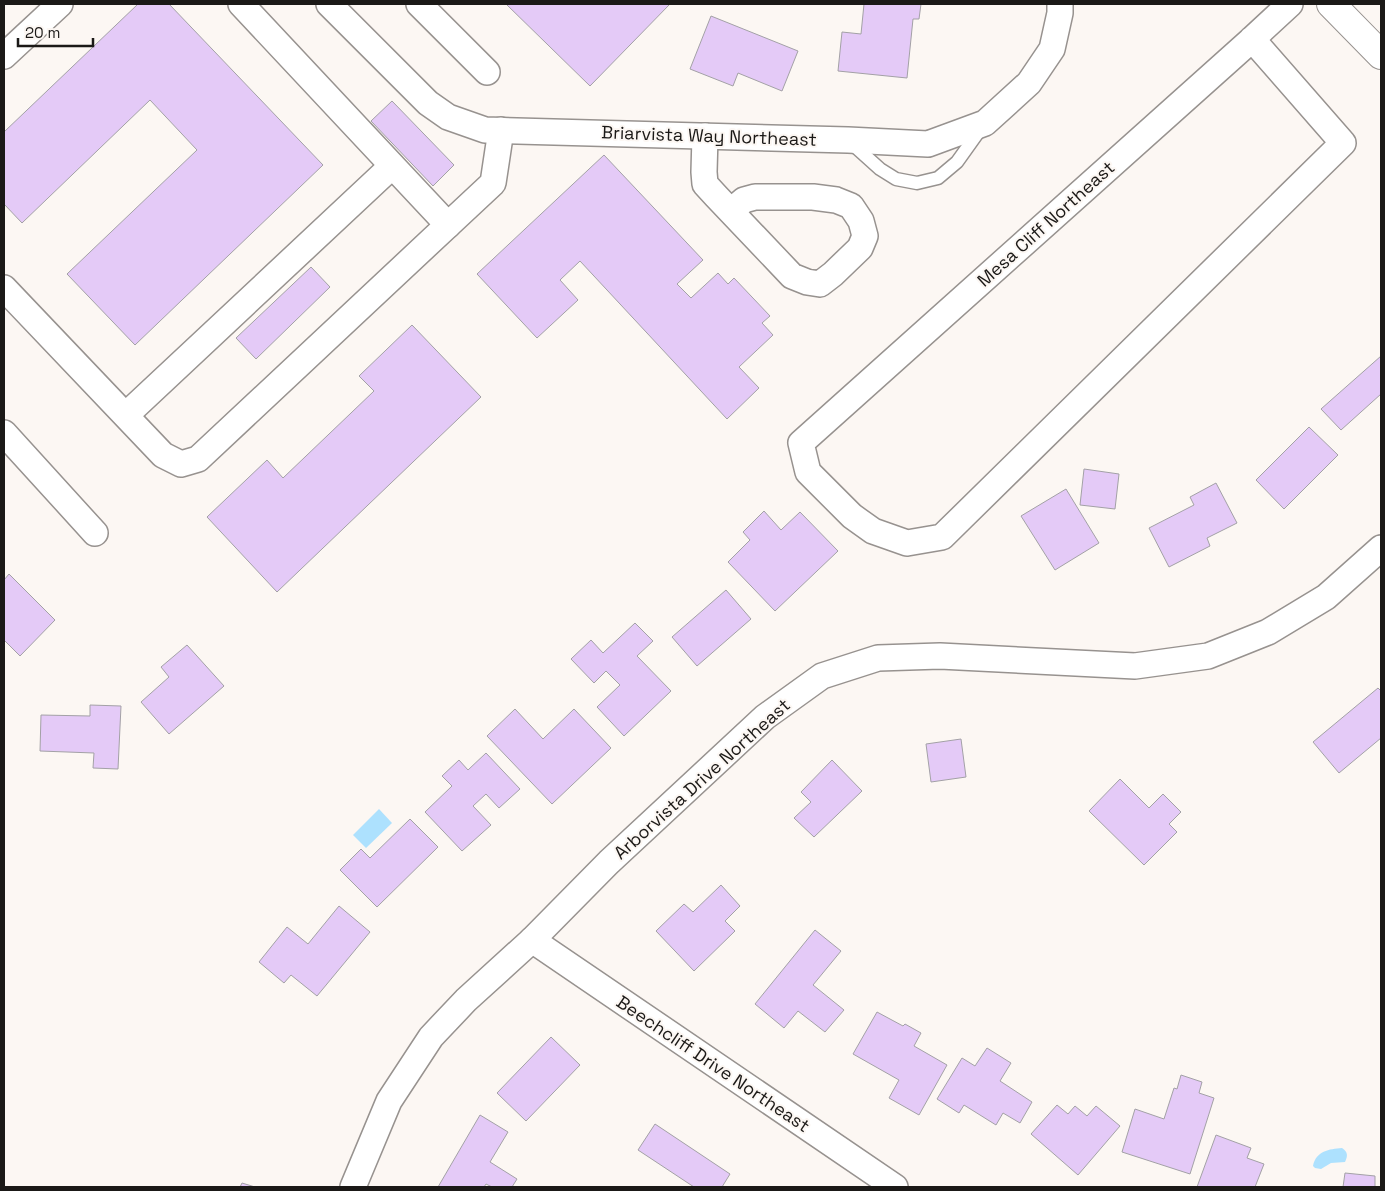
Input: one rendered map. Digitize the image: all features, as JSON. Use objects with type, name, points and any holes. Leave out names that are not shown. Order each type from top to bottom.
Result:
[{"type":"main road","points":[[1331,4],[1381,55]]},
{"type":"street","points":[[4,56],[60,4]]},
{"type":"street","points":[[240,4],[448,225]]},
{"type":"street","points":[[419,4],[487,72]]},
{"type":"street","name":"Briarvista Way Northeast","points":[[340,7],[428,103],[448,117],[485,130],[928,144],[985,123],[1030,83],[1052,49],[1060,13],[1060,4]]},
{"type":"street","name":"Mesa Cliff Northeast","points":[[1252,39],[1343,142],[942,537],[907,543],[873,531],[852,516],[808,472],[801,442],[1290,4]]},
{"type":"street","points":[[4,288],[163,455],[181,464],[198,460],[493,183],[501,130]]},
{"type":"street","points":[[705,136],[705,184],[792,276],[807,282],[820,284],[860,248],[865,236],[861,221],[851,206],[836,200],[813,197],[755,197],[744,200],[731,211]]},
{"type":"street","points":[[126,415],[392,166]]},
{"type":"street","points":[[4,433],[95,533]]},
{"type":"street","name":"Arborvista Drive Northeast","points":[[353,1187],[389,1101],[431,1037],[466,1000],[532,940],[609,862],[765,717],[822,676],[878,658],[940,656],[1135,666],[1208,656],[1268,632],[1326,597],[1381,548]]},
{"type":"street","name":"Beechcliff Drive Northeast","points":[[532,940],[895,1187]]},
{"type":"lane","points":[[848,140],[880,169],[896,179],[917,183],[938,178],[957,162],[985,123]]},
{"type":"water","points":[[379,809],[392,823],[366,848],[353,835]]},
{"type":"water","points":[[1342,1148],[1347,1154],[1345,1162],[1331,1163],[1321,1169],[1313,1166],[1320,1154],[1328,1150]]},
{"type":"building","points":[[138,4],[169,4],[323,165],[135,345],[67,274],[197,150],[150,100],[22,223],[4,204],[4,132]]},
{"type":"building","points":[[506,4],[670,4],[590,86]]},
{"type":"building","points":[[864,4],[921,4],[919,19],[913,19],[907,78],[838,71],[842,32],[861,34]]},
{"type":"building","points":[[711,16],[798,51],[782,91],[738,73],[733,86],[690,69]]},
{"type":"building","points":[[392,101],[454,165],[433,186],[371,121]]},
{"type":"building","points":[[604,155],[703,260],[677,284],[691,298],[718,273],[728,284],[734,278],[770,316],[762,323],[773,335],[739,367],[759,388],[727,419],[580,261],[560,280],[578,300],[537,338],[477,274]]},
{"type":"building","points":[[311,267],[330,287],[256,359],[236,338]]},
{"type":"building","points":[[412,325],[481,397],[277,592],[207,517],[267,460],[283,478],[374,391],[359,376]]},
{"type":"building","points":[[1381,356],[1381,394],[1341,430],[1321,409]]},
{"type":"building","points":[[1309,427],[1338,455],[1284,509],[1256,480]]},
{"type":"building","points":[[1084,469],[1119,474],[1115,509],[1080,505]]},
{"type":"building","points":[[1216,483],[1237,523],[1207,538],[1210,546],[1169,567],[1149,528],[1194,505],[1190,497]]},
{"type":"building","points":[[1066,489],[1099,543],[1055,570],[1021,516]]},
{"type":"building","points":[[764,511],[781,530],[800,512],[838,551],[775,611],[728,562],[750,540],[743,532]]},
{"type":"building","points":[[9,574],[55,620],[20,656],[4,640],[4,580]]},
{"type":"building","points":[[726,590],[751,619],[697,666],[672,637]]},
{"type":"building","points":[[635,623],[653,641],[637,656],[671,691],[624,736],[597,707],[620,685],[606,671],[594,683],[571,659],[591,640],[603,653]]},
{"type":"building","points":[[187,645],[224,686],[169,734],[141,702],[169,677],[161,667]]},
{"type":"building","points":[[1378,688],[1381,691],[1381,738],[1339,773],[1313,742]]},
{"type":"building","points":[[90,705],[121,706],[118,769],[93,768],[94,753],[40,751],[41,715],[90,716]]},
{"type":"building","points":[[515,709],[543,739],[574,709],[611,748],[552,804],[487,736]]},
{"type":"building","points":[[961,739],[966,777],[931,782],[926,744]]},
{"type":"building","points":[[486,753],[520,789],[499,808],[486,794],[473,806],[491,825],[462,851],[425,812],[452,786],[442,776],[459,760],[468,770]]},
{"type":"building","points":[[832,760],[862,791],[814,837],[794,818],[811,802],[801,792]]},
{"type":"building","points":[[1120,779],[1149,808],[1163,794],[1181,812],[1169,824],[1177,832],[1144,865],[1089,811]]},
{"type":"building","points":[[410,819],[438,847],[377,907],[340,870],[361,849],[370,858]]},
{"type":"building","points":[[721,885],[740,906],[725,921],[735,931],[694,971],[656,931],[684,904],[693,912]]},
{"type":"building","points":[[339,906],[370,932],[317,996],[291,975],[284,983],[259,962],[287,927],[308,944]]},
{"type":"building","points":[[815,930],[841,951],[813,985],[844,1010],[825,1032],[798,1011],[784,1028],[755,1004]]},
{"type":"building","points":[[877,1012],[921,1033],[914,1046],[947,1065],[919,1115],[889,1098],[899,1080],[853,1054]]},
{"type":"building","points":[[551,1037],[580,1065],[526,1121],[497,1093]]},
{"type":"building","points":[[987,1048],[1011,1063],[1000,1081],[1032,1102],[1020,1123],[1003,1113],[996,1125],[964,1105],[959,1113],[937,1099],[962,1058],[975,1066]]},
{"type":"building","points":[[1181,1075],[1202,1082],[1199,1093],[1214,1098],[1190,1174],[1122,1152],[1135,1109],[1164,1119],[1174,1088],[1177,1089]]},
{"type":"building","points":[[1057,1105],[1068,1114],[1075,1106],[1087,1116],[1096,1106],[1120,1126],[1078,1175],[1031,1134]]},
{"type":"building","points":[[480,1115],[508,1132],[490,1162],[517,1179],[512,1187],[492,1187],[486,1184],[484,1187],[438,1187]]},
{"type":"building","points":[[655,1124],[730,1174],[722,1187],[694,1187],[638,1150]]},
{"type":"building","points":[[1216,1135],[1251,1148],[1247,1158],[1264,1164],[1255,1187],[1197,1187]]},
{"type":"building","points":[[1345,1173],[1375,1176],[1375,1187],[1343,1187]]},
{"type":"building","points":[[242,1183],[255,1187],[240,1187]]}]
